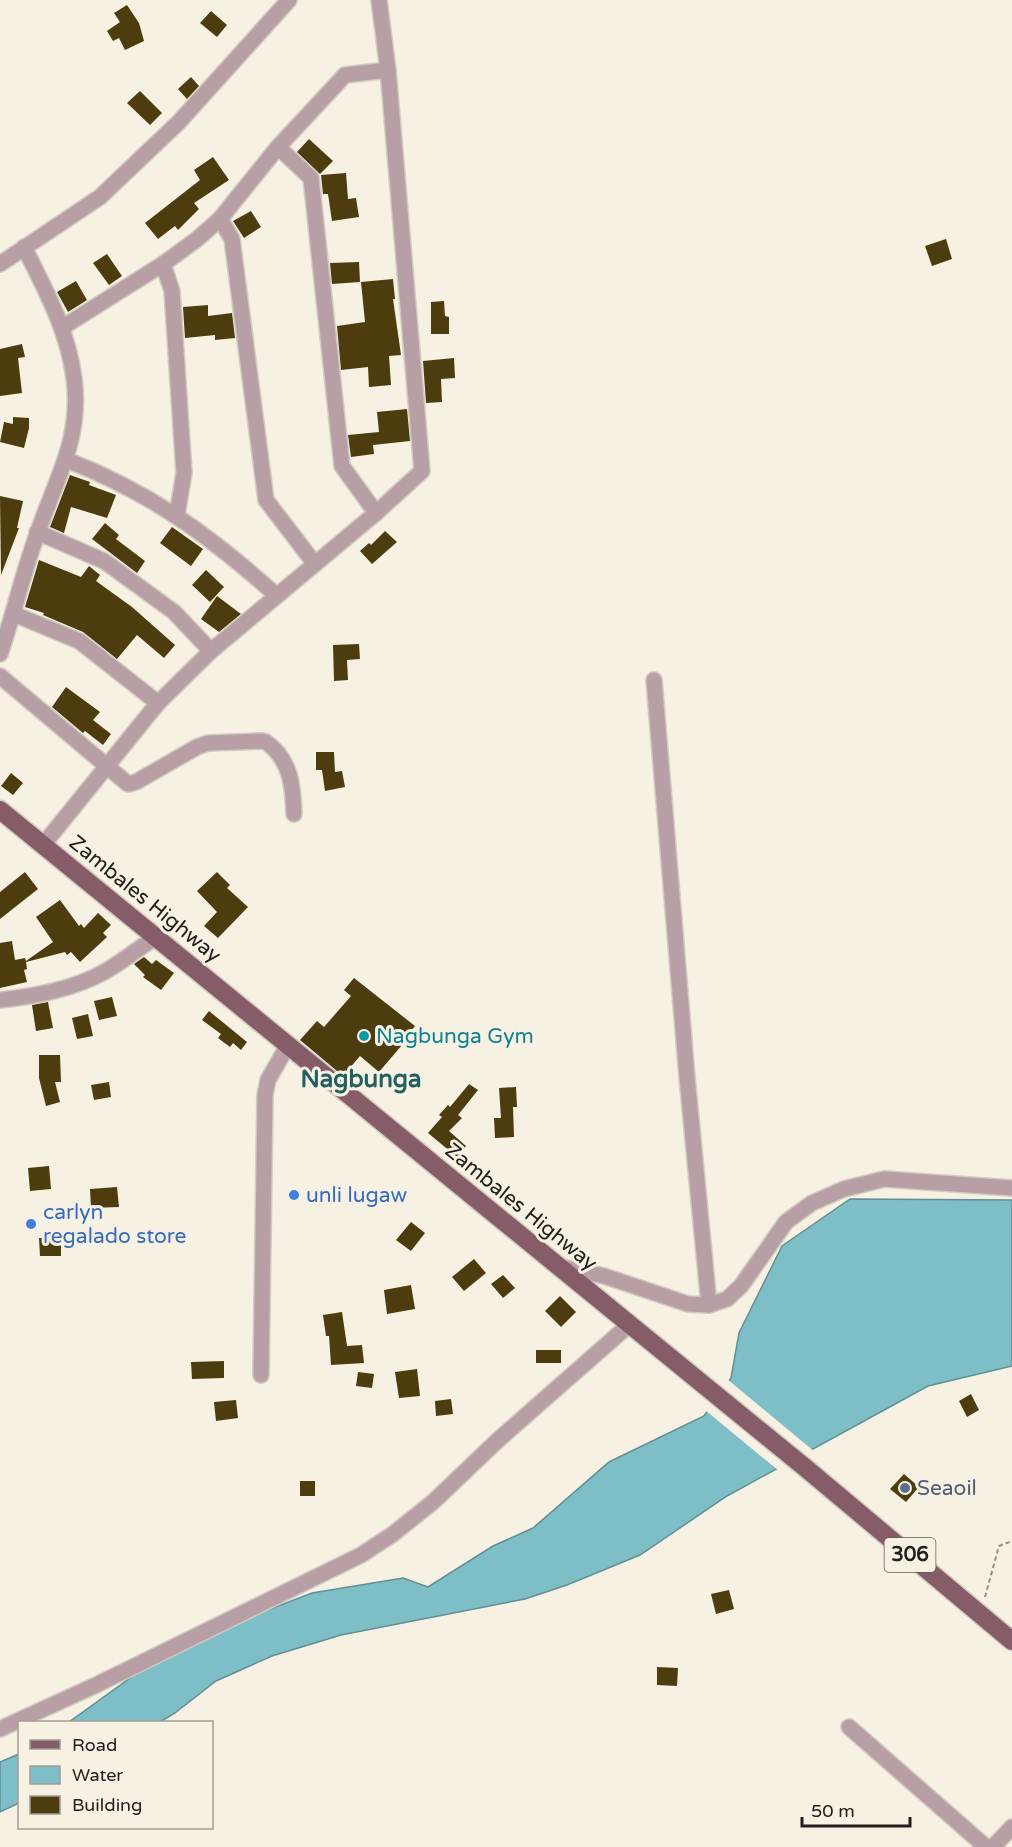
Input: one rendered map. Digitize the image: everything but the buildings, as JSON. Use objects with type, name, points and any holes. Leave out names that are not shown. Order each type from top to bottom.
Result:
[{"type":"main road","name":"Zambales Highway","points":[[0,810],[808,1470],[1012,1641]]},
{"type":"street","points":[[0,264],[100,197],[179,122],[289,0]]},
{"type":"street","points":[[43,845],[158,703],[211,651],[376,513],[422,471],[388,70],[379,0]]},
{"type":"street","points":[[63,327],[163,264],[220,219],[278,147],[345,75],[388,70]]},
{"type":"street","points":[[278,147],[311,178],[342,466],[376,513]]},
{"type":"street","points":[[220,219],[232,239],[266,500],[315,564]]},
{"type":"street","points":[[0,654],[37,532],[67,460],[75,430],[75,379],[63,327],[24,247]]},
{"type":"street","points":[[163,264],[172,291],[183,472],[177,515]]},
{"type":"street","points":[[67,460],[108,476],[177,515],[240,562],[276,595]]},
{"type":"street","points":[[37,532],[104,561],[174,612],[211,651]]},
{"type":"street","points":[[14,614],[79,641],[158,703]]},
{"type":"street","points":[[0,676],[128,784],[132,784],[208,743],[262,741],[269,745],[287,768],[292,782],[294,813]]},
{"type":"street","points":[[654,680],[686,1065],[709,1305]]},
{"type":"street","points":[[0,1000],[27,997],[67,988],[105,971],[156,937]]},
{"type":"street","points":[[261,1375],[265,1095],[268,1080],[288,1045]]},
{"type":"street","points":[[560,1267],[604,1276],[688,1304],[709,1305],[727,1299],[741,1286],[786,1222],[812,1203],[844,1188],[884,1179],[1012,1188]]},
{"type":"street","points":[[0,1729],[96,1686],[361,1555],[393,1534],[433,1502],[497,1441],[630,1324]]},
{"type":"street","points":[[849,1727],[986,1847]]},
{"type":"street","points":[[993,1847],[1012,1827]]},
{"type":"path","points":[[980,1614],[999,1546],[1012,1541]]},
{"type":"water","points":[[850,1199],[1012,1200],[1012,1366],[928,1386],[727,1496],[640,1555],[567,1585],[525,1599],[341,1635],[272,1656],[216,1681],[162,1721],[70,1721],[165,1653],[312,1593],[403,1578],[428,1587],[493,1546],[533,1528],[609,1462],[704,1416],[731,1378],[739,1333],[782,1246]]},
{"type":"water","points":[[18,1754],[18,1803],[0,1812],[0,1762]]},
{"type":"pier","points":[[727,1379],[815,1452],[779,1471],[705,1410]]},
{"type":"place","name":"Nagbunga Gym","points":[[364,1036]]},
{"type":"place","name":"unli lugaw","points":[[294,1195]]},
{"type":"place","name":"carlyn regalado store","points":[[31,1224]]},
{"type":"place","name":"Seaoil","points":[[905,1488]]},
{"type":"district","name":"Nagbunga","points":[[361,1079]]}]
